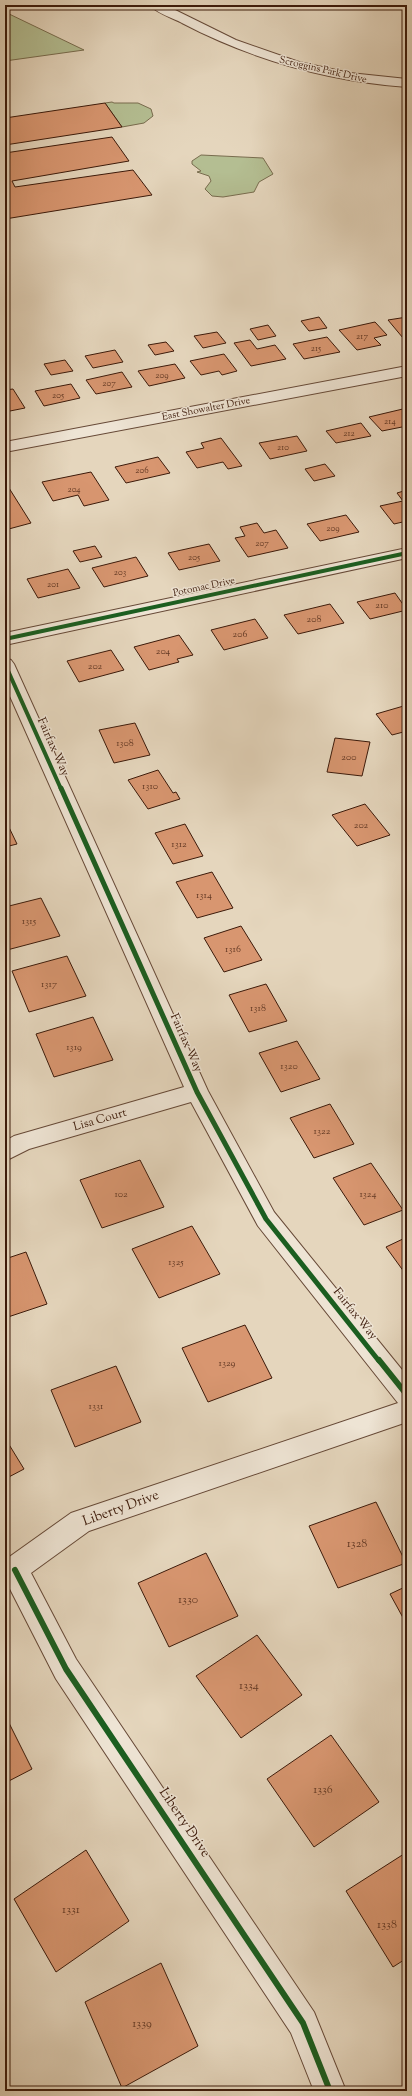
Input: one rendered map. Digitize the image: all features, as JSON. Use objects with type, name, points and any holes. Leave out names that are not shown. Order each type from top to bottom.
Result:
[{"type":"street","name":"Scroggins Park Drive","points":[[156,5],[256,53],[283,62],[363,80],[407,83]]},
{"type":"street","name":"East Showalter Drive","points":[[5,447],[407,371]]},
{"type":"street","name":"Potomac Drive","points":[[5,639],[407,553]]},
{"type":"street","name":"Fairfax Way","points":[[5,664],[197,1092],[266,1219],[407,1395]]},
{"type":"street","name":"Lisa Court","points":[[5,1152],[22,1142],[197,1092]]},
{"type":"street","name":"Liberty Drive","points":[[330,2091],[303,2023],[66,1670],[10,1573],[80,1522],[407,1411]]},
{"type":"green space","points":[[5,12],[84,50],[5,61]]},
{"type":"green space","points":[[105,103],[138,103],[151,109],[153,116],[144,123],[122,127]]},
{"type":"green space","points":[[201,155],[263,158],[273,174],[259,182],[254,192],[223,197],[212,196],[205,189],[211,181],[209,176],[197,172],[201,171],[192,164],[192,161]]},
{"type":"building","points":[[105,103],[122,127],[5,145],[5,118]]},
{"type":"building","points":[[112,137],[129,161],[12,181],[15,187],[133,170],[152,195],[5,219],[5,153]]},
{"type":"building","points":[[319,317],[327,328],[309,331],[301,321]]},
{"type":"building","points":[[407,317],[407,337],[403,338],[388,320]]},
{"type":"building","points":[[375,322],[387,335],[374,338],[381,345],[357,350],[339,330]]},
{"type":"building","points":[[268,325],[276,336],[258,340],[250,329]]},
{"type":"building","points":[[217,332],[226,343],[203,348],[194,336]]},
{"type":"building","points":[[327,337],[340,352],[304,359],[293,344]]},
{"type":"building","points":[[250,340],[257,349],[275,345],[286,359],[251,366],[234,343]]},
{"type":"building","points":[[166,342],[174,351],[155,355],[148,345]]},
{"type":"building","points":[[115,350],[123,362],[93,368],[85,356]]},
{"type":"building","points":[[224,354],[237,371],[222,375],[219,371],[201,375],[190,361]]},
{"type":"building","points":[[65,360],[73,371],[51,375],[44,364]]},
{"type":"building","points":[[175,364],[185,378],[149,386],[138,371]]},
{"type":"building","points":[[122,372],[132,387],[96,394],[86,380]]},
{"type":"building","points":[[71,384],[80,398],[44,406],[35,391]]},
{"type":"building","points":[[13,389],[25,408],[5,412],[5,390]]},
{"type":"building","points":[[407,408],[407,426],[382,431],[369,417]]},
{"type":"building","points":[[361,423],[371,436],[336,443],[326,431]]},
{"type":"building","points":[[297,436],[307,451],[270,459],[259,443]]},
{"type":"building","points":[[221,438],[242,466],[228,469],[223,462],[197,468],[186,452],[204,448],[201,443]]},
{"type":"building","points":[[158,457],[170,473],[126,483],[115,467]]},
{"type":"building","points":[[325,464],[335,476],[314,481],[305,469]]},
{"type":"building","points":[[91,472],[109,500],[84,506],[78,495],[53,501],[42,482]]},
{"type":"building","points":[[9,488],[31,523],[5,530],[5,489]]},
{"type":"building","points":[[407,490],[407,521],[394,524],[380,506],[403,501],[397,493]]},
{"type":"building","points":[[346,515],[359,532],[320,541],[307,524]]},
{"type":"building","points":[[257,523],[264,533],[276,530],[288,548],[248,557],[235,538],[245,536],[240,527]]},
{"type":"building","points":[[209,544],[220,561],[179,570],[168,553]]},
{"type":"building","points":[[95,546],[102,557],[80,562],[73,551]]},
{"type":"building","points":[[136,557],[148,576],[104,587],[92,568]]},
{"type":"building","points":[[68,569],[80,588],[38,598],[27,579]]},
{"type":"building","points":[[395,593],[407,610],[370,619],[357,602]]},
{"type":"building","points":[[330,604],[344,623],[298,634],[284,615]]},
{"type":"building","points":[[255,619],[268,638],[224,650],[211,630]]},
{"type":"building","points":[[179,635],[193,655],[177,659],[179,662],[149,670],[134,647]]},
{"type":"building","points":[[111,650],[124,670],[79,682],[67,661]]},
{"type":"building","points":[[407,705],[407,731],[392,735],[376,714]]},
{"type":"building","points":[[135,723],[150,755],[114,763],[99,730]]},
{"type":"building","points":[[335,738],[370,742],[362,776],[327,772]]},
{"type":"building","points":[[158,770],[173,793],[176,792],[180,799],[148,809],[128,780]]},
{"type":"building","points":[[365,804],[390,835],[357,846],[332,815]]},
{"type":"building","points":[[5,819],[17,844],[5,847]]},
{"type":"building","points":[[185,824],[203,856],[173,864],[155,833]]},
{"type":"building","points":[[212,872],[233,908],[197,918],[176,882]]},
{"type":"building","points":[[41,898],[60,936],[7,950],[5,946],[5,907]]},
{"type":"building","points":[[241,926],[262,960],[224,972],[204,938]]},
{"type":"building","points":[[67,956],[86,996],[29,1012],[12,971]]},
{"type":"building","points":[[266,984],[287,1021],[249,1032],[229,995]]},
{"type":"building","points":[[93,1017],[113,1060],[54,1077],[36,1034]]},
{"type":"building","points":[[297,1041],[320,1079],[281,1092],[259,1053]]},
{"type":"building","points":[[330,1104],[354,1144],[314,1158],[290,1118]]},
{"type":"building","points":[[140,1160],[164,1207],[102,1228],[80,1180]]},
{"type":"building","points":[[371,1163],[403,1210],[364,1225],[333,1178]]},
{"type":"building","points":[[192,1226],[220,1274],[159,1298],[132,1249]]},
{"type":"building","points":[[407,1237],[407,1276],[386,1247]]},
{"type":"building","points":[[26,1252],[47,1304],[5,1318],[5,1259]]},
{"type":"building","points":[[245,1325],[272,1378],[208,1402],[182,1348]]},
{"type":"building","points":[[116,1366],[141,1422],[75,1447],[51,1390]]},
{"type":"building","points":[[5,1438],[24,1469],[5,1479]]},
{"type":"building","points":[[376,1502],[406,1563],[338,1588],[309,1526]]},
{"type":"building","points":[[206,1553],[238,1616],[169,1647],[138,1583]]},
{"type":"building","points":[[407,1586],[407,1625],[390,1594]]},
{"type":"building","points":[[257,1635],[302,1695],[241,1738],[196,1676]]},
{"type":"building","points":[[5,1715],[32,1769],[5,1783]]},
{"type":"building","points":[[331,1735],[379,1802],[314,1847],[267,1779]]},
{"type":"building","points":[[86,1850],[129,1921],[56,1972],[14,1899]]},
{"type":"building","points":[[407,1852],[407,1958],[393,1967],[346,1891]]},
{"type":"building","points":[[161,1963],[198,2046],[122,2088],[85,2002]]},
{"type":"cycle path","points":[[5,639],[407,553]]},
{"type":"cycle path","points":[[5,664],[197,1092],[266,1219],[407,1395]]},
{"type":"cycle path","points":[[15,1570],[66,1669],[303,2023],[330,2091]]}]
